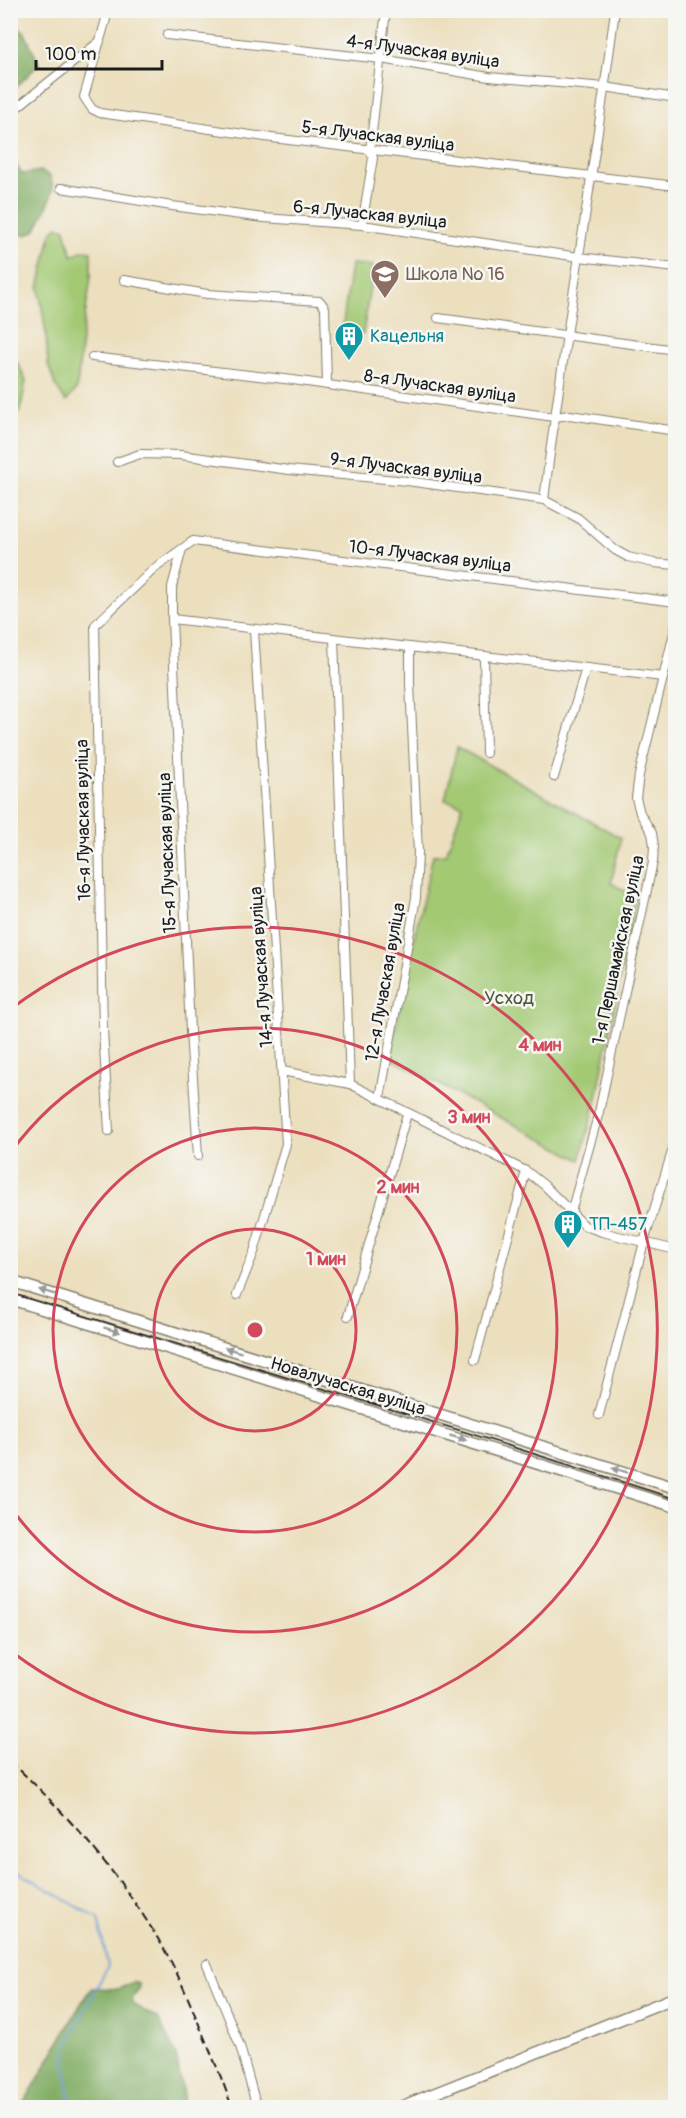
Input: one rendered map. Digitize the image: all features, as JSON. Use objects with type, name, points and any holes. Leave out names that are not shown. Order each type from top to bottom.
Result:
[{"type":"main road","name":"Новалучаская вуліца","points":[[10,1281],[675,1488]]},
{"type":"main road","name":"Новалучаская вуліца","points":[[10,1299],[675,1507]]},
{"type":"main road","points":[[398,2108],[675,1997]]},
{"type":"street","points":[[10,113],[100,41],[106,10]]},
{"type":"street","points":[[362,225],[373,158],[370,150],[386,10]]},
{"type":"street","points":[[544,500],[554,417],[615,10]]},
{"type":"street","name":"4-я Лучаская вуліца","points":[[167,35],[381,59],[489,77],[605,87],[675,98]]},
{"type":"street","name":"5-я Лучаская вуліца","points":[[100,41],[84,97],[92,109],[100,113],[272,138],[675,186]]},
{"type":"street","name":"6-я Лучаская вуліца","points":[[61,188],[264,218],[362,225],[579,257],[675,268]]},
{"type":"street","points":[[124,280],[207,294],[320,301],[325,308],[327,385]]},
{"type":"street","points":[[438,318],[675,350]]},
{"type":"street","name":"8-я Лучаская вуліца","points":[[92,357],[327,385],[554,417],[570,415],[675,430]]},
{"type":"street","name":"9-я Лучаская вуліца","points":[[117,462],[140,453],[181,455],[289,470],[407,481],[544,500],[578,518],[615,550],[628,557],[675,565]]},
{"type":"street","name":"10-я Лучаская вуліца","points":[[183,549],[193,541],[675,602]]},
{"type":"street","name":"15-я Лучаская вуліца","points":[[183,549],[172,587],[172,619],[189,1031],[198,1156]]},
{"type":"street","name":"16-я Лучаская вуліца","points":[[109,1131],[103,1030],[95,625],[155,568],[183,549]]},
{"type":"street","points":[[172,619],[663,676]]},
{"type":"street","name":"1-я Першамайская вуліца","points":[[571,1212],[599,1112],[653,862],[652,833],[640,813],[636,798],[639,775],[675,625]]},
{"type":"street","name":"14-я Лучаская вуліца","points":[[237,1296],[254,1252],[285,1144],[254,630]]},
{"type":"street","points":[[334,639],[350,1084]]},
{"type":"street","name":"12-я Лучаская вуліца","points":[[380,1098],[416,898],[418,852],[410,647]]},
{"type":"street","points":[[484,656],[486,753]]},
{"type":"street","points":[[554,777],[586,668]]},
{"type":"street","points":[[282,1071],[350,1084],[526,1171],[544,1185],[585,1226],[675,1250]]},
{"type":"street","points":[[348,1316],[407,1114]]},
{"type":"street","points":[[599,1415],[644,1242],[675,1138]]},
{"type":"street","points":[[475,1360],[526,1171]]},
{"type":"street","points":[[207,1964],[240,2046],[256,2108]]},
{"type":"green space","points":[[11,24],[24,31],[39,64],[11,92]]},
{"type":"green space","points":[[11,157],[22,174],[41,171],[50,176],[53,188],[49,203],[35,231],[26,235],[11,232]]},
{"type":"green space","points":[[57,226],[65,229],[72,256],[83,250],[91,251],[91,277],[78,378],[76,390],[66,402],[55,385],[48,364],[39,288],[51,235]]},
{"type":"green space","points":[[351,264],[373,266],[363,334],[342,331]]},
{"type":"green space","points":[[18,363],[26,381],[20,411],[13,421],[11,430],[11,365]]},
{"type":"green space","name":"Усход","points":[[457,747],[621,838],[611,883],[636,897],[596,1102],[580,1160],[390,1058],[433,855],[446,854],[463,805],[445,800]]},
{"type":"green space","points":[[133,1982],[139,1984],[139,1989],[132,1999],[133,2004],[158,2019],[176,2054],[185,2107],[22,2107],[86,1995],[93,1988],[119,1989]]},
{"type":"waterway","points":[[10,1867],[98,1919],[108,1966],[67,2044],[65,2065],[71,2108]]},
{"type":"tram line","points":[[10,1293],[676,1499]]},
{"type":"railway","points":[[10,1761],[55,1805],[97,1852],[152,1929],[184,1989],[232,2108]]},
{"type":"place","name":"Школа № 16","points":[[385,300]]},
{"type":"place","name":"Кацельня","points":[[349,362]]},
{"type":"place","name":"ТП-457","points":[[568,1250]]}]
